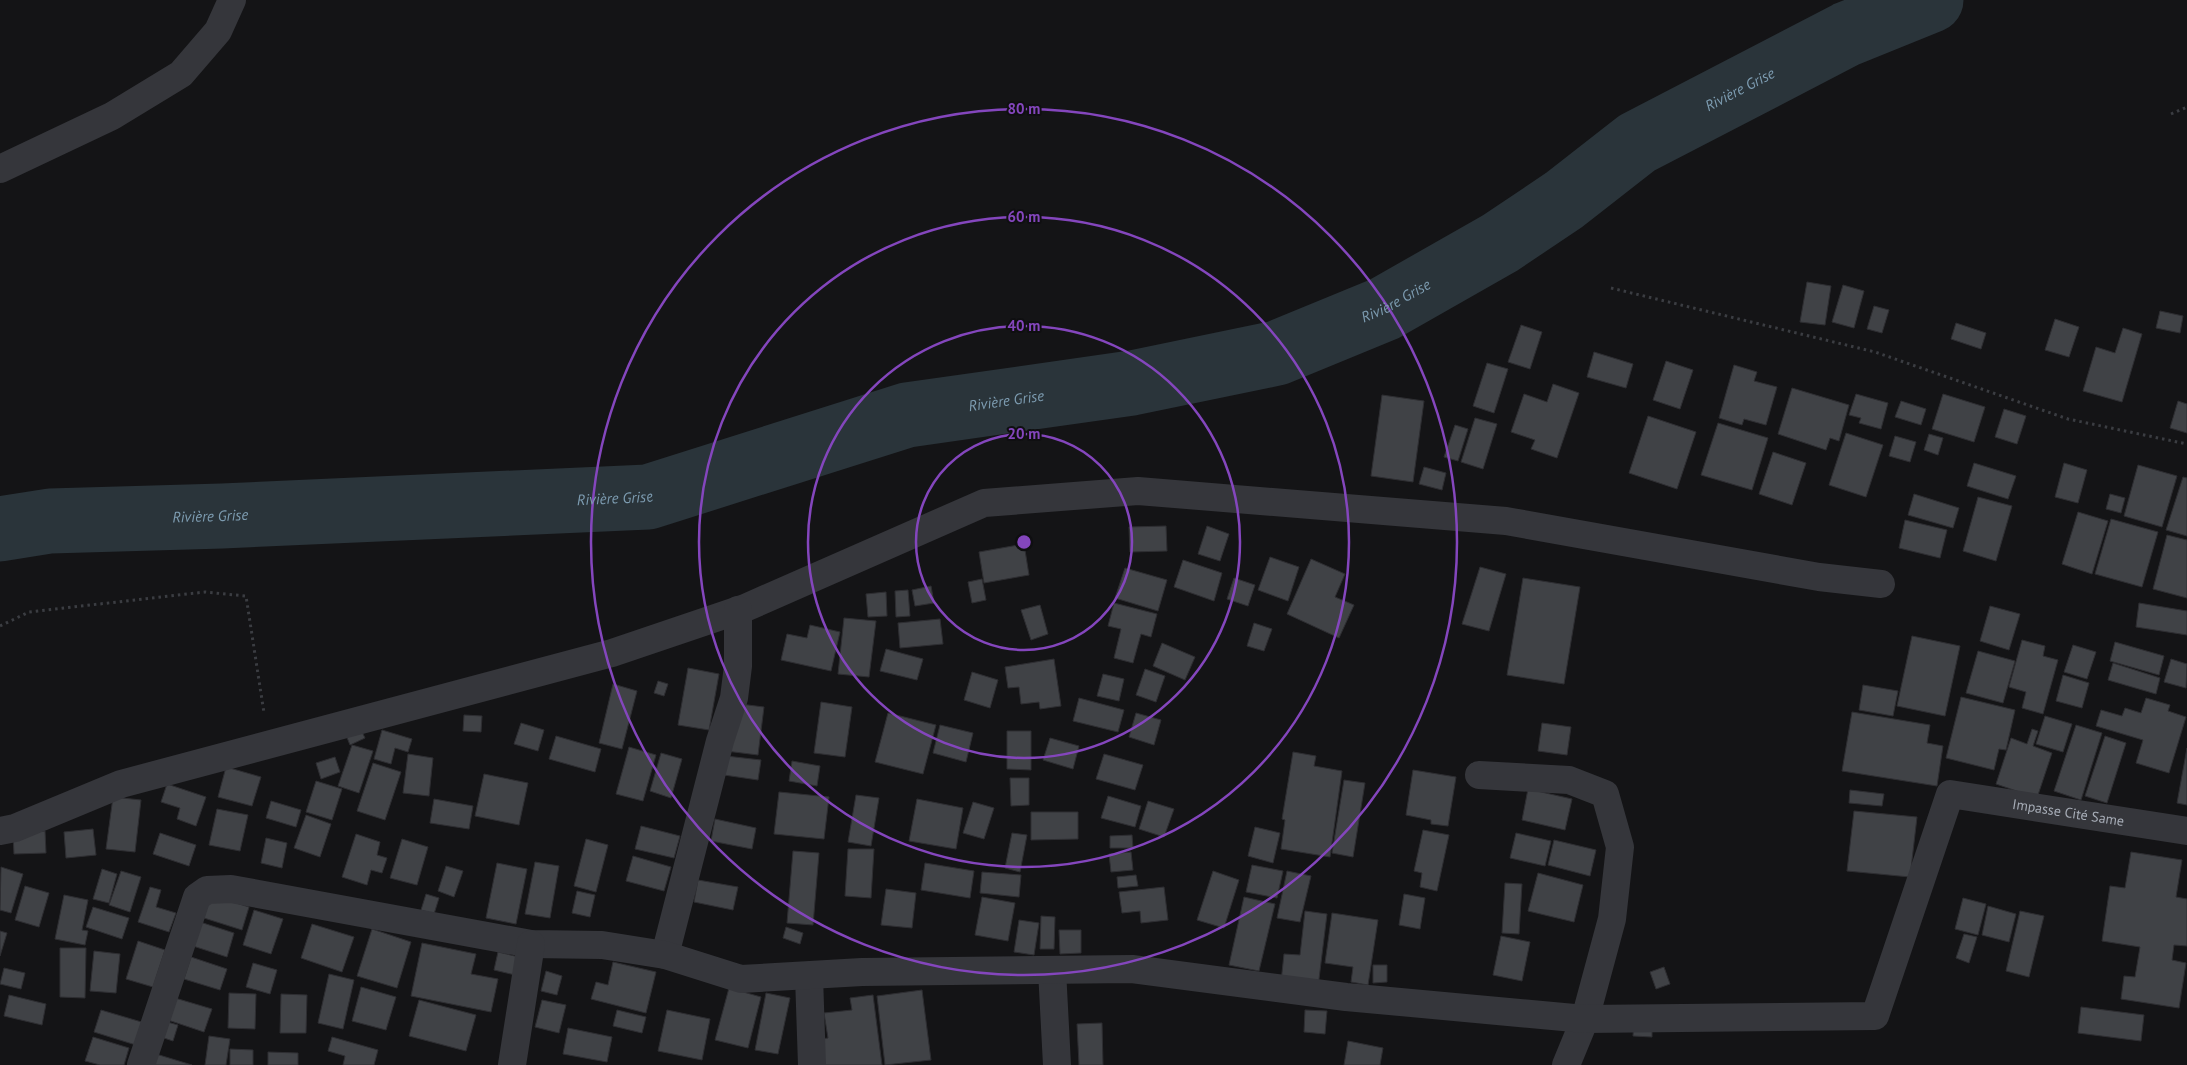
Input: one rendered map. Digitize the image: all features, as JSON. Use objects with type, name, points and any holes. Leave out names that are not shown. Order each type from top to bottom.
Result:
[{"type":"street","points":[[0,169],[112,116],[181,74],[218,31],[232,0]]},
{"type":"street","points":[[0,831],[15,828],[121,784],[269,743],[430,703],[603,655],[738,610],[984,503],[1138,491],[1506,521],[1819,577],[1882,584]]},
{"type":"street","points":[[665,955],[718,750],[734,698],[738,666],[738,610]]},
{"type":"street","points":[[1480,775],[1568,780],[1605,794],[1620,847],[1612,919],[1585,1019],[1566,1065]]},
{"type":"street","name":"Impasse Cité Same","points":[[1585,1019],[1875,1016],[1950,794],[2187,831]]},
{"type":"street","points":[[141,1065],[196,897],[207,890],[231,889],[531,944],[602,945],[665,955],[741,979],[862,972],[1132,969],[1346,996],[1585,1019]]},
{"type":"street","points":[[512,1065],[531,944]]},
{"type":"street","points":[[1052,970],[1057,1065]]},
{"type":"street","points":[[809,976],[812,1065]]},
{"type":"path","points":[[2171,114],[2187,107]]},
{"type":"path","points":[[1611,288],[1875,352],[2068,419],[2187,444]]},
{"type":"path","points":[[0,626],[29,612],[205,592],[246,596],[269,743]]},
{"type":"building","points":[[1807,282],[1831,286],[1825,325],[1800,322]]},
{"type":"building","points":[[1843,285],[1864,291],[1854,328],[1832,322]]},
{"type":"building","points":[[1874,306],[1889,310],[1882,333],[1867,329]]},
{"type":"building","points":[[2160,311],[2183,316],[2180,333],[2156,328]]},
{"type":"building","points":[[2055,319],[2079,327],[2069,357],[2045,350]]},
{"type":"building","points":[[1956,323],[1986,333],[1981,349],[1951,339]]},
{"type":"building","points":[[1521,325],[1542,332],[1530,369],[1508,362]]},
{"type":"building","points":[[2123,328],[2142,334],[2122,402],[2083,391],[2096,347],[2115,353]]},
{"type":"building","points":[[1594,352],[1633,364],[1626,388],[1587,377]]},
{"type":"building","points":[[1666,361],[1693,370],[1680,409],[1653,400]]},
{"type":"building","points":[[1487,363],[1508,369],[1494,413],[1473,406]]},
{"type":"building","points":[[1734,365],[1757,372],[1754,381],[1777,387],[1766,425],[1744,419],[1742,425],[1719,418]]},
{"type":"building","points":[[1553,384],[1579,393],[1557,458],[1531,449],[1535,440],[1511,432],[1524,394],[1547,402]]},
{"type":"building","points":[[1792,388],[1849,405],[1839,441],[1830,438],[1826,450],[1778,434]]},
{"type":"building","points":[[1856,394],[1888,403],[1881,429],[1859,423],[1861,418],[1849,415]]},
{"type":"building","points":[[1943,394],[1985,407],[1974,442],[1932,429]]},
{"type":"building","points":[[1382,395],[1424,401],[1413,482],[1371,476]]},
{"type":"building","points":[[1901,401],[1926,409],[1921,425],[1895,417]]},
{"type":"building","points":[[2178,401],[2187,404],[2187,433],[2170,428]]},
{"type":"building","points":[[2004,409],[2026,416],[2017,444],[1995,437]]},
{"type":"building","points":[[1648,416],[1696,432],[1677,489],[1629,473]]},
{"type":"building","points":[[1475,418],[1497,424],[1483,469],[1461,462]]},
{"type":"building","points":[[1718,423],[1768,438],[1752,490],[1701,475]]},
{"type":"building","points":[[1455,425],[1468,429],[1458,461],[1444,457]]},
{"type":"building","points":[[1846,433],[1883,445],[1866,497],[1829,485]]},
{"type":"building","points":[[1929,434],[1943,438],[1938,455],[1924,450]]},
{"type":"building","points":[[1895,436],[1916,442],[1910,462],[1889,456]]},
{"type":"building","points":[[1773,452],[1806,463],[1792,505],[1759,494]]},
{"type":"building","points":[[1974,463],[2016,476],[2008,499],[1967,486]]},
{"type":"building","points":[[2064,463],[2087,470],[2078,503],[2055,497]]},
{"type":"building","points":[[2138,465],[2177,476],[2162,527],[2124,516]]},
{"type":"building","points":[[1424,467],[1446,473],[1442,490],[1419,484]]},
{"type":"building","points":[[2183,477],[2187,478],[2187,536],[2166,530]]},
{"type":"building","points":[[1914,494],[1959,508],[1953,528],[1908,515]]},
{"type":"building","points":[[2110,494],[2125,498],[2121,513],[2106,509]]},
{"type":"building","points":[[1978,497],[2012,506],[1996,561],[1963,551]]},
{"type":"building","points":[[2078,512],[2108,521],[2092,574],[2062,564]]},
{"type":"building","points":[[2111,519],[2158,532],[2142,587],[2095,574]]},
{"type":"building","points":[[1905,520],[1947,530],[1940,558],[1899,548]]},
{"type":"building","points":[[1166,526],[1167,551],[1130,552],[1129,527]]},
{"type":"building","points":[[1207,526],[1229,534],[1220,561],[1198,554]]},
{"type":"building","points":[[2167,535],[2187,540],[2187,598],[2153,589]]},
{"type":"building","points":[[1024,544],[1029,575],[984,583],[979,552]]},
{"type":"building","points":[[1270,557],[1299,567],[1288,601],[1258,590]]},
{"type":"building","points":[[1311,559],[1345,574],[1335,597],[1354,605],[1339,638],[1287,614]]},
{"type":"building","points":[[1183,560],[1222,573],[1214,601],[1174,587]]},
{"type":"building","points":[[1480,567],[1506,574],[1489,631],[1462,624]]},
{"type":"building","points":[[1125,568],[1167,580],[1158,611],[1115,598]]},
{"type":"building","points":[[1234,578],[1255,585],[1248,606],[1227,599]]},
{"type":"building","points":[[1523,578],[1580,587],[1564,684],[1507,675]]},
{"type":"building","points":[[982,579],[986,600],[972,603],[968,582]]},
{"type":"building","points":[[931,586],[934,603],[915,606],[912,590]]},
{"type":"building","points":[[908,590],[910,616],[896,617],[895,591]]},
{"type":"building","points":[[886,592],[887,616],[868,617],[866,594]]},
{"type":"building","points":[[1114,603],[1157,614],[1151,637],[1141,634],[1133,663],[1114,658],[1121,629],[1108,626]]},
{"type":"building","points":[[2139,603],[2187,611],[2187,635],[2136,627]]},
{"type":"building","points":[[1040,605],[1048,634],[1031,640],[1021,610]]},
{"type":"building","points":[[1990,606],[2020,614],[2009,650],[1980,641]]},
{"type":"building","points":[[844,618],[876,621],[869,677],[838,674]]},
{"type":"building","points":[[940,619],[943,644],[900,648],[898,623]]},
{"type":"building","points":[[1254,623],[1272,629],[1264,651],[1247,646]]},
{"type":"building","points":[[810,625],[840,632],[831,671],[781,660],[787,634],[807,638]]},
{"type":"building","points":[[1912,636],[1960,646],[1945,716],[1897,706]]},
{"type":"building","points":[[2022,640],[2045,646],[2043,656],[2058,660],[2043,714],[2022,708],[2026,692],[2009,687]]},
{"type":"building","points":[[2115,642],[2164,656],[2159,675],[2110,661]]},
{"type":"building","points":[[1162,643],[1195,657],[1185,680],[1153,666]]},
{"type":"building","points":[[2073,645],[2096,652],[2087,679],[2064,672]]},
{"type":"building","points":[[886,649],[923,659],[917,680],[880,671]]},
{"type":"building","points":[[1978,651],[2015,661],[2003,703],[1966,693]]},
{"type":"building","points":[[1054,659],[1061,706],[1040,709],[1039,702],[1021,704],[1019,687],[1008,688],[1005,667]]},
{"type":"building","points":[[2171,659],[2187,664],[2186,688],[2164,682]]},
{"type":"building","points":[[2113,663],[2160,678],[2156,694],[2108,680]]},
{"type":"building","points":[[688,668],[719,674],[709,730],[678,725]]},
{"type":"building","points":[[1145,669],[1165,676],[1156,702],[1136,695]]},
{"type":"building","points":[[972,672],[998,680],[990,708],[964,700]]},
{"type":"building","points":[[1103,674],[1124,679],[1119,701],[1097,696]]},
{"type":"building","points":[[2063,675],[2089,683],[2082,708],[2056,701]]},
{"type":"building","points":[[658,681],[668,684],[664,696],[654,693]]},
{"type":"building","points":[[613,684],[637,691],[622,749],[599,743]]},
{"type":"building","points":[[1863,685],[1898,691],[1893,716],[1859,710]]},
{"type":"building","points":[[1961,697],[2015,710],[2006,750],[1999,749],[1994,770],[1946,758]]},
{"type":"building","points":[[1079,698],[1124,710],[1118,732],[1073,721]]},
{"type":"building","points":[[2146,698],[2170,705],[2168,711],[2186,717],[2169,773],[2136,763],[2143,740],[2096,726],[2101,710],[2122,716],[2125,708],[2141,713]]},
{"type":"building","points":[[821,702],[852,707],[845,757],[814,753]]},
{"type":"building","points":[[740,704],[764,707],[758,755],[726,751]]},
{"type":"building","points":[[1852,712],[1930,725],[1927,743],[1943,746],[1937,786],[1842,771]]},
{"type":"building","points":[[888,713],[936,725],[923,774],[875,762]]},
{"type":"building","points":[[1136,713],[1161,720],[1154,745],[1129,737]]},
{"type":"building","points":[[464,715],[482,716],[481,732],[463,731]]},
{"type":"building","points":[[2045,716],[2072,724],[2063,752],[2036,744]]},
{"type":"building","points":[[521,723],[544,730],[538,751],[514,744]]},
{"type":"building","points":[[1542,723],[1571,727],[1567,755],[1538,751]]},
{"type":"building","points":[[940,725],[973,733],[966,762],[933,753]]},
{"type":"building","points":[[2076,725],[2102,733],[2081,800],[2054,791]]},
{"type":"building","points":[[360,728],[365,738],[350,745],[346,735]]},
{"type":"building","points":[[2032,729],[2038,731],[2033,746],[2052,753],[2037,798],[1996,784],[2011,738],[2027,744]]},
{"type":"building","points":[[382,730],[412,739],[408,752],[395,748],[391,764],[374,759]]},
{"type":"building","points":[[1007,731],[1031,731],[1031,770],[1007,769]]},
{"type":"building","points":[[556,736],[601,749],[595,772],[549,759]]},
{"type":"building","points":[[2105,736],[2126,743],[2107,803],[2085,796]]},
{"type":"building","points":[[1050,738],[1079,746],[1073,769],[1043,760]]},
{"type":"building","points":[[352,745],[373,751],[359,793],[338,786]]},
{"type":"building","points":[[629,747],[656,755],[643,801],[616,794]]},
{"type":"building","points":[[2187,748],[2187,805],[2177,803]]},
{"type":"building","points":[[1293,752],[1316,756],[1314,766],[1342,771],[1330,857],[1281,849],[1285,820],[1282,819]]},
{"type":"building","points":[[661,753],[682,759],[671,798],[650,791]]},
{"type":"building","points":[[408,754],[433,758],[429,796],[403,793]]},
{"type":"building","points":[[1104,754],[1143,765],[1135,790],[1096,779]]},
{"type":"building","points":[[726,756],[761,760],[758,780],[724,775]]},
{"type":"building","points":[[335,757],[340,772],[321,779],[316,763]]},
{"type":"building","points":[[792,761],[820,766],[817,786],[789,781]]},
{"type":"building","points":[[373,763],[401,772],[385,820],[357,811]]},
{"type":"building","points":[[226,767],[261,777],[252,806],[218,797]]},
{"type":"building","points":[[1413,770],[1456,777],[1448,826],[1431,824],[1431,820],[1406,815]]},
{"type":"building","points":[[484,774],[528,783],[519,825],[475,816]]},
{"type":"building","points":[[1010,778],[1029,778],[1029,805],[1011,806]]},
{"type":"building","points":[[1344,780],[1365,783],[1353,857],[1332,853]]},
{"type":"building","points":[[316,781],[342,789],[332,820],[306,812]]},
{"type":"building","points":[[167,784],[206,797],[196,826],[177,819],[180,808],[161,802]]},
{"type":"building","points":[[1528,789],[1572,799],[1565,830],[1522,820]]},
{"type":"building","points":[[1850,790],[1884,794],[1882,806],[1849,803]]},
{"type":"building","points":[[779,792],[829,797],[824,839],[774,834]]},
{"type":"building","points":[[856,795],[879,798],[871,846],[848,842]]},
{"type":"building","points":[[1108,796],[1141,806],[1135,827],[1101,818]]},
{"type":"building","points":[[113,797],[141,800],[135,852],[106,849]]},
{"type":"building","points":[[434,799],[473,806],[469,829],[430,823]]},
{"type":"building","points":[[917,799],[963,808],[956,849],[909,841]]},
{"type":"building","points":[[271,801],[301,810],[296,827],[266,818]]},
{"type":"building","points":[[1148,801],[1174,809],[1164,837],[1139,829]]},
{"type":"building","points":[[973,802],[994,808],[984,839],[963,833]]},
{"type":"building","points":[[217,809],[248,815],[240,851],[209,845]]},
{"type":"building","points":[[1854,811],[1917,817],[1910,877],[1847,871]]},
{"type":"building","points":[[1031,812],[1078,812],[1078,839],[1031,840]]},
{"type":"building","points":[[306,815],[331,824],[320,857],[294,848]]},
{"type":"building","points":[[715,819],[756,828],[752,849],[711,841]]},
{"type":"building","points":[[641,826],[680,836],[674,858],[635,849]]},
{"type":"building","points":[[1255,827],[1280,833],[1273,863],[1248,856]]},
{"type":"building","points":[[93,829],[96,855],[66,858],[64,832]]},
{"type":"building","points":[[1423,830],[1449,835],[1437,891],[1420,887],[1422,873],[1414,871]]},
{"type":"building","points":[[45,831],[46,853],[14,854],[13,834]]},
{"type":"building","points":[[160,833],[196,845],[189,866],[153,854]]},
{"type":"building","points":[[1012,833],[1027,835],[1020,872],[1005,868]]},
{"type":"building","points":[[1516,833],[1551,841],[1545,866],[1510,858]]},
{"type":"building","points":[[356,834],[380,842],[377,855],[387,858],[382,873],[371,870],[367,885],[342,877]]},
{"type":"building","points":[[1132,835],[1133,848],[1110,848],[1110,836]]},
{"type":"building","points":[[266,838],[287,843],[282,868],[261,863]]},
{"type":"building","points":[[402,839],[428,847],[417,885],[390,878]]},
{"type":"building","points":[[586,839],[608,845],[596,892],[574,886]]},
{"type":"building","points":[[1554,840],[1596,850],[1590,876],[1548,865]]},
{"type":"building","points":[[848,849],[874,849],[871,898],[845,896]]},
{"type":"building","points":[[793,851],[819,853],[813,925],[787,923]]},
{"type":"building","points":[[1131,852],[1133,870],[1111,872],[1109,854]]},
{"type":"building","points":[[2131,852],[2182,860],[2176,897],[2187,899],[2187,946],[2174,945],[2172,960],[2186,963],[2179,1008],[2121,999],[2124,976],[2135,977],[2140,947],[2102,941],[2110,886],[2125,888]]},
{"type":"building","points":[[633,856],[671,867],[664,891],[626,881]]},
{"type":"building","points":[[535,862],[559,866],[550,918],[525,914]]},
{"type":"building","points":[[497,863],[527,869],[516,924],[486,918]]},
{"type":"building","points":[[925,863],[974,871],[970,898],[921,890]]},
{"type":"building","points":[[1252,865],[1283,871],[1277,898],[1246,892]]},
{"type":"building","points":[[446,866],[463,871],[454,897],[438,891]]},
{"type":"building","points":[[1,867],[23,874],[11,913],[0,910]]},
{"type":"building","points":[[102,869],[117,874],[109,903],[93,899]]},
{"type":"building","points":[[121,871],[141,877],[130,912],[109,905]]},
{"type":"building","points":[[1213,871],[1239,880],[1224,928],[1197,920]]},
{"type":"building","points":[[1287,871],[1311,876],[1300,922],[1277,918]]},
{"type":"building","points":[[982,872],[1021,875],[1019,897],[980,893]]},
{"type":"building","points":[[1538,873],[1583,885],[1574,922],[1528,911]]},
{"type":"building","points":[[1136,875],[1138,886],[1118,888],[1117,877]]},
{"type":"building","points":[[698,880],[738,887],[733,910],[694,902]]},
{"type":"building","points":[[1505,883],[1522,884],[1519,934],[1502,933]]},
{"type":"building","points":[[25,886],[49,893],[39,927],[15,920]]},
{"type":"building","points":[[150,887],[161,890],[156,907],[176,913],[169,932],[138,922]]},
{"type":"building","points":[[1164,887],[1168,920],[1141,923],[1140,911],[1122,913],[1119,892]]},
{"type":"building","points":[[886,889],[916,893],[912,928],[881,925]]},
{"type":"building","points":[[577,891],[595,895],[590,917],[572,913]]},
{"type":"building","points":[[426,894],[439,898],[434,914],[421,910]]},
{"type":"building","points":[[1404,894],[1425,898],[1420,929],[1399,925]]},
{"type":"building","points":[[64,895],[88,900],[82,930],[88,931],[85,945],[55,939]]},
{"type":"building","points":[[210,895],[249,907],[242,930],[204,918]]},
{"type":"building","points":[[982,897],[1015,903],[1008,941],[975,935]]},
{"type":"building","points":[[1244,897],[1275,904],[1259,971],[1229,965]]},
{"type":"building","points":[[1963,898],[1986,904],[1978,935],[1955,929]]},
{"type":"building","points":[[1988,906],[2016,914],[2009,942],[1982,935]]},
{"type":"building","points":[[93,907],[129,918],[122,939],[86,927]]},
{"type":"building","points":[[254,910],[283,919],[271,954],[243,945]]},
{"type":"building","points":[[1305,911],[1327,914],[1318,987],[1281,982],[1284,954],[1300,955]]},
{"type":"building","points":[[2020,911],[2044,916],[2029,977],[2006,971]]},
{"type":"building","points":[[1332,913],[1378,920],[1368,985],[1351,982],[1353,967],[1325,963]]},
{"type":"building","points":[[1041,916],[1055,917],[1054,949],[1040,949]]},
{"type":"building","points":[[1019,920],[1039,923],[1034,955],[1014,952]]},
{"type":"building","points":[[200,922],[234,933],[227,957],[193,946]]},
{"type":"building","points":[[312,924],[354,937],[342,972],[301,958]]},
{"type":"building","points":[[786,927],[803,933],[800,944],[783,938]]},
{"type":"building","points":[[372,929],[411,942],[397,988],[357,976]]},
{"type":"building","points":[[1059,930],[1081,930],[1081,953],[1060,954]]},
{"type":"building","points":[[0,931],[7,933],[0,956]]},
{"type":"building","points":[[1964,934],[1977,937],[1969,963],[1956,958]]},
{"type":"building","points":[[1501,936],[1530,942],[1522,981],[1493,975]]},
{"type":"building","points":[[138,941],[165,950],[153,987],[126,979]]},
{"type":"building","points":[[422,943],[476,954],[471,974],[498,979],[491,1012],[411,996]]},
{"type":"building","points":[[60,948],[86,948],[85,998],[60,997]]},
{"type":"building","points":[[94,951],[120,954],[116,993],[90,991]]},
{"type":"building","points":[[498,952],[519,957],[515,975],[494,970]]},
{"type":"building","points":[[191,957],[227,969],[220,990],[184,979]]},
{"type":"building","points":[[613,962],[656,972],[646,1013],[591,999],[596,982],[608,985]]},
{"type":"building","points":[[253,963],[277,970],[270,994],[246,987]]},
{"type":"building","points":[[1373,965],[1387,965],[1387,982],[1373,983]]},
{"type":"building","points":[[1664,967],[1670,984],[1656,989],[1650,972]]},
{"type":"building","points":[[4,968],[25,973],[21,989],[0,984]]},
{"type":"building","points":[[546,971],[562,976],[557,995],[541,991]]},
{"type":"building","points":[[329,974],[354,980],[343,1029],[318,1023]]},
{"type":"building","points":[[361,987],[396,997],[386,1030],[352,1021]]},
{"type":"building","points":[[729,988],[761,997],[748,1048],[715,1040]]},
{"type":"building","points":[[922,990],[931,1060],[885,1065],[877,996]]},
{"type":"building","points":[[229,993],[256,994],[255,1029],[228,1028]]},
{"type":"building","points":[[766,993],[790,998],[778,1054],[755,1050]]},
{"type":"building","points":[[281,994],[307,995],[306,1033],[280,1033]]},
{"type":"building","points":[[9,995],[46,1004],[42,1025],[4,1016]]},
{"type":"building","points":[[873,995],[882,1065],[824,1065],[821,1039],[828,1038],[824,1013],[852,1010],[850,998]]},
{"type":"building","points":[[175,998],[212,1009],[204,1032],[168,1020]]},
{"type":"building","points":[[419,1000],[476,1015],[466,1051],[409,1036]]},
{"type":"building","points":[[542,1000],[566,1005],[559,1033],[535,1027]]},
{"type":"building","points":[[2081,1007],[2144,1015],[2141,1041],[2078,1033]]},
{"type":"building","points":[[101,1010],[145,1023],[139,1046],[94,1032]]},
{"type":"building","points":[[617,1010],[646,1017],[642,1033],[613,1026]]},
{"type":"building","points":[[667,1010],[710,1019],[702,1060],[658,1051]]},
{"type":"building","points":[[1305,1010],[1327,1011],[1325,1034],[1304,1032]]},
{"type":"building","points":[[160,1020],[178,1025],[173,1041],[155,1035]]},
{"type":"building","points":[[1634,1021],[1652,1022],[1652,1037],[1633,1036]]},
{"type":"building","points":[[1102,1023],[1103,1065],[1079,1065],[1077,1024]]},
{"type":"building","points":[[568,1028],[612,1037],[607,1062],[563,1054]]},
{"type":"building","points":[[209,1036],[230,1039],[226,1065],[205,1065]]},
{"type":"building","points":[[93,1037],[129,1048],[124,1065],[100,1065],[85,1061]]},
{"type":"building","points":[[332,1037],[378,1050],[374,1065],[343,1065],[345,1056],[328,1051]]},
{"type":"building","points":[[1348,1041],[1383,1048],[1380,1065],[1344,1065]]},
{"type":"building","points":[[230,1049],[253,1050],[253,1065],[230,1065]]},
{"type":"building","points":[[268,1052],[298,1053],[298,1065],[268,1065]]},
{"type":"building","points":[[156,1054],[192,1065],[152,1065]]},
{"type":"waterway","name":"Rivière Grise","points":[[0,529],[50,521],[222,516],[648,497],[907,415],[1132,383],[1277,353],[1384,309],[1500,243],[1564,200],[1637,143],[1847,34],[1931,0]]}]
